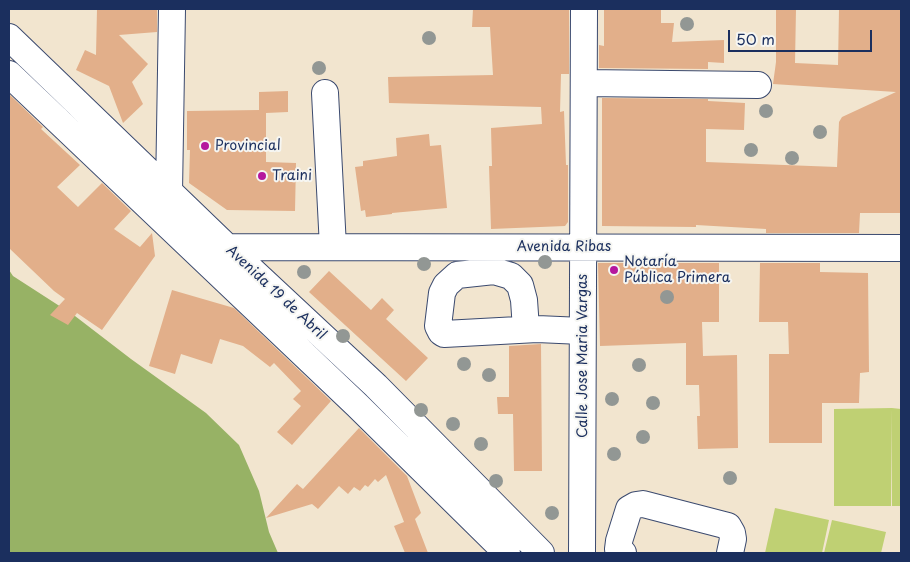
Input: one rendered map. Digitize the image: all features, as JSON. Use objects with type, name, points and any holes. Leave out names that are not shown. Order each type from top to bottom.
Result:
[{"type":"street","points":[[169,192],[172,9]]},
{"type":"street","name":"Calle Jose Maria Vargas","points":[[582,553],[584,9]]},
{"type":"street","name":"Avenida 19 de Abril","points":[[9,36],[169,192],[376,386],[541,553]]},
{"type":"street","name":"Avenida 19 de Abril","points":[[9,74],[350,398],[507,553]]},
{"type":"street","points":[[584,83],[758,85]]},
{"type":"street","points":[[324,93],[333,247]]},
{"type":"street","name":"Avenida Ribas","points":[[227,247],[901,248]]},
{"type":"street","points":[[526,329],[582,331]]},
{"type":"street","points":[[623,553],[618,549],[619,541],[629,509],[643,504],[728,526],[733,538],[730,553]]},
{"type":"green space","points":[[9,270],[13,276],[75,316],[206,413],[239,445],[259,491],[269,532],[278,553],[9,553]]},
{"type":"green space","points":[[892,408],[901,409],[901,506],[892,506]]},
{"type":"green space","points":[[892,408],[891,506],[834,506],[834,409]]},
{"type":"green space","points":[[775,508],[829,520],[822,553],[765,553]]},
{"type":"green space","points":[[832,520],[886,532],[881,553],[824,553]]},
{"type":"building","points":[[97,9],[157,9],[157,32],[119,35],[148,64],[132,82],[143,104],[123,123],[109,86],[76,70],[85,50],[96,55]]},
{"type":"building","points":[[473,9],[569,9],[569,74],[561,74],[560,112],[564,111],[566,165],[568,165],[568,222],[565,226],[491,229],[489,166],[492,166],[491,128],[542,124],[541,107],[389,103],[388,77],[493,75],[490,27],[472,27]]},
{"type":"building","points":[[604,9],[661,9],[661,23],[674,23],[672,42],[724,40],[724,63],[708,62],[708,69],[599,68],[599,45],[604,46]]},
{"type":"building","points":[[776,9],[796,9],[795,63],[838,65],[839,9],[901,9],[901,213],[860,213],[859,233],[766,233],[766,229],[696,225],[696,227],[602,226],[602,98],[708,99],[708,101],[745,103],[744,130],[706,129],[706,162],[837,167],[839,122],[842,117],[896,92],[773,84],[776,62]]},
{"type":"building","points":[[288,91],[288,112],[266,113],[266,162],[296,163],[295,211],[227,210],[189,183],[190,150],[187,150],[187,111],[259,110],[259,92]]},
{"type":"building","points":[[9,94],[43,127],[41,129],[80,165],[57,187],[78,207],[102,183],[131,211],[114,229],[140,247],[152,233],[155,256],[102,330],[77,313],[68,325],[50,315],[65,299],[9,248]]},
{"type":"building","points":[[429,134],[430,146],[441,145],[447,208],[366,217],[365,210],[361,211],[355,167],[363,166],[363,161],[397,156],[396,138]]},
{"type":"building","points":[[598,263],[719,263],[719,322],[702,322],[703,356],[737,355],[738,448],[698,449],[697,416],[700,416],[699,385],[686,385],[686,343],[600,346]]},
{"type":"building","points":[[760,263],[820,263],[820,272],[868,273],[869,372],[860,373],[859,403],[822,403],[822,443],[769,443],[769,354],[789,354],[788,322],[759,322]]},
{"type":"building","points":[[329,271],[371,310],[382,298],[394,310],[386,319],[428,358],[406,381],[309,292]]},
{"type":"building","points":[[172,290],[234,308],[331,401],[292,445],[277,432],[301,406],[293,399],[301,391],[274,363],[270,367],[243,346],[220,339],[212,364],[181,354],[175,374],[149,366]]},
{"type":"building","points":[[541,344],[542,471],[514,471],[513,414],[498,414],[497,397],[509,397],[509,346]]},
{"type":"building","points":[[359,428],[407,476],[421,513],[415,519],[428,553],[405,553],[394,526],[404,522],[386,475],[378,482],[375,479],[368,487],[365,485],[360,491],[354,487],[348,494],[339,486],[318,509],[312,504],[266,518],[297,484],[303,489]]},
{"type":"place","name":"Provincial","points":[[205,146]]},
{"type":"place","name":"Traini","points":[[262,176]]},
{"type":"place","name":"Notaría Pública Primera","points":[[614,270]]}]
